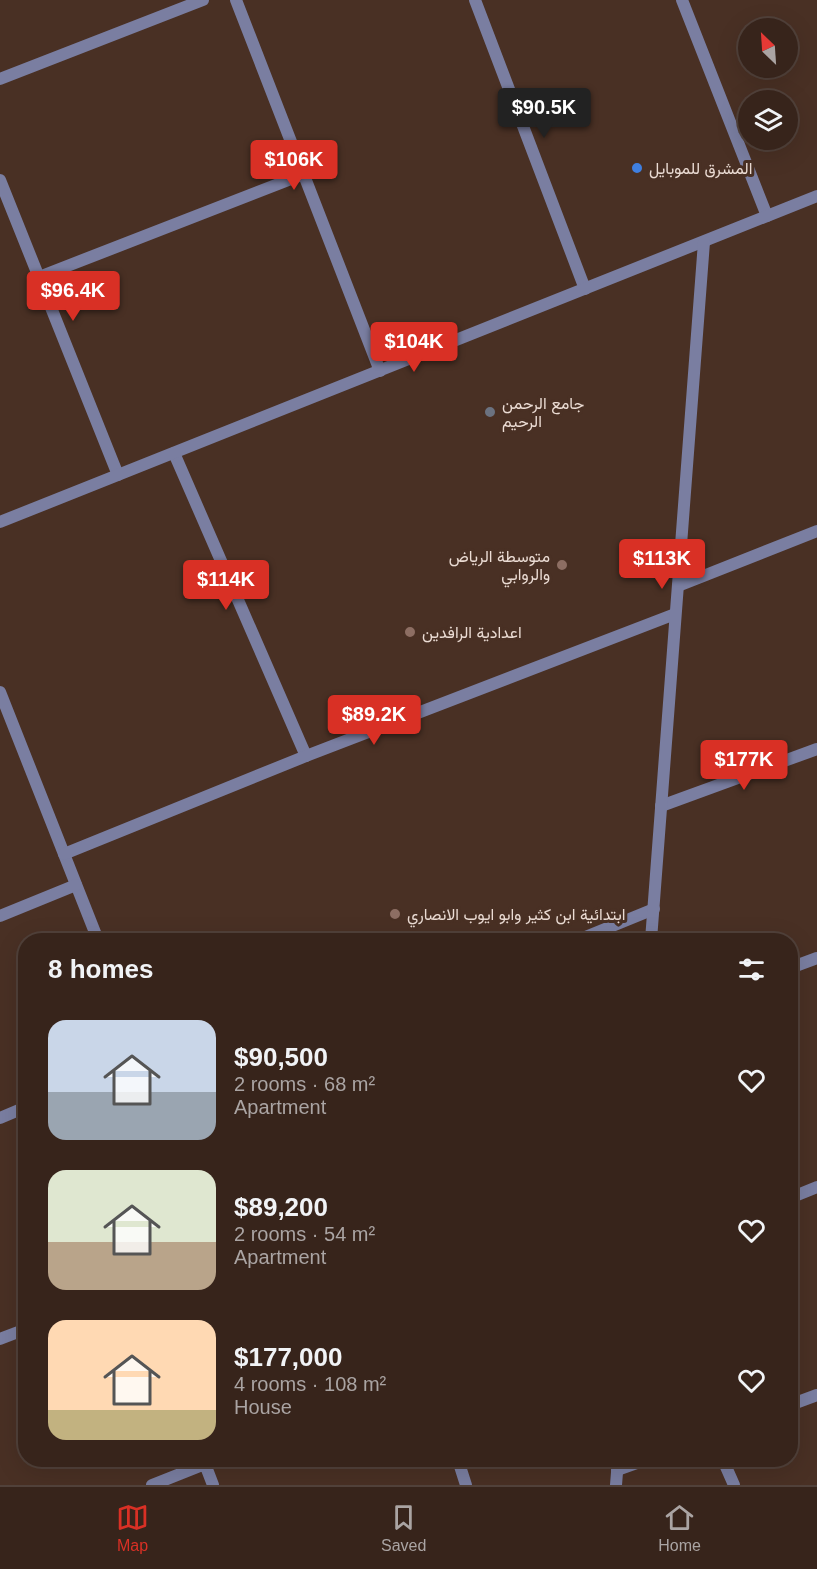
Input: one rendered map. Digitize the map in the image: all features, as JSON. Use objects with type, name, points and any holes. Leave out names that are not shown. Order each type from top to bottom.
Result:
[{"type":"street","points":[[0,79],[203,0]]},
{"type":"street","points":[[236,0],[380,370]]},
{"type":"street","points":[[475,0],[585,289]]},
{"type":"street","points":[[682,0],[767,216]]},
{"type":"street","points":[[39,277],[304,174]]},
{"type":"street","points":[[0,180],[118,475]]},
{"type":"street","points":[[0,522],[817,196]]},
{"type":"street","points":[[652,933],[704,242]]},
{"type":"street","points":[[174,453],[306,756]]},
{"type":"street","points":[[678,586],[817,531]]},
{"type":"street","points":[[64,854],[306,756],[675,614]]},
{"type":"street","points":[[0,692],[95,933]]},
{"type":"street","points":[[661,806],[817,749]]},
{"type":"street","points":[[0,916],[76,885]]},
{"type":"street","points":[[595,933],[654,909]]},
{"type":"street","points":[[798,965],[817,958]]},
{"type":"street","points":[[0,1118],[18,1110]]},
{"type":"street","points":[[798,1194],[817,1187]]},
{"type":"street","points":[[0,1340],[18,1332]]},
{"type":"street","points":[[798,1402],[817,1395]]},
{"type":"street","points":[[152,1485],[197,1467]]},
{"type":"street","points":[[206,1467],[213,1485]]},
{"type":"street","points":[[462,1467],[466,1485]]},
{"type":"street","points":[[616,1485],[618,1467]]},
{"type":"street","points":[[726,1467],[734,1485]]},
{"type":"place","name":"المشرق للموبايل","points":[[637,168]]},
{"type":"place","name":"جامع الرحمن الرحيم","points":[[490,412]]},
{"type":"place","name":"متوسطة الرياض والروابي","points":[[562,565]]},
{"type":"place","name":"اعدادية الرافدين","points":[[410,632]]},
{"type":"place","name":"ابتدائية ابن كثير وابو ايوب الانصاري","points":[[395,914]]}]
